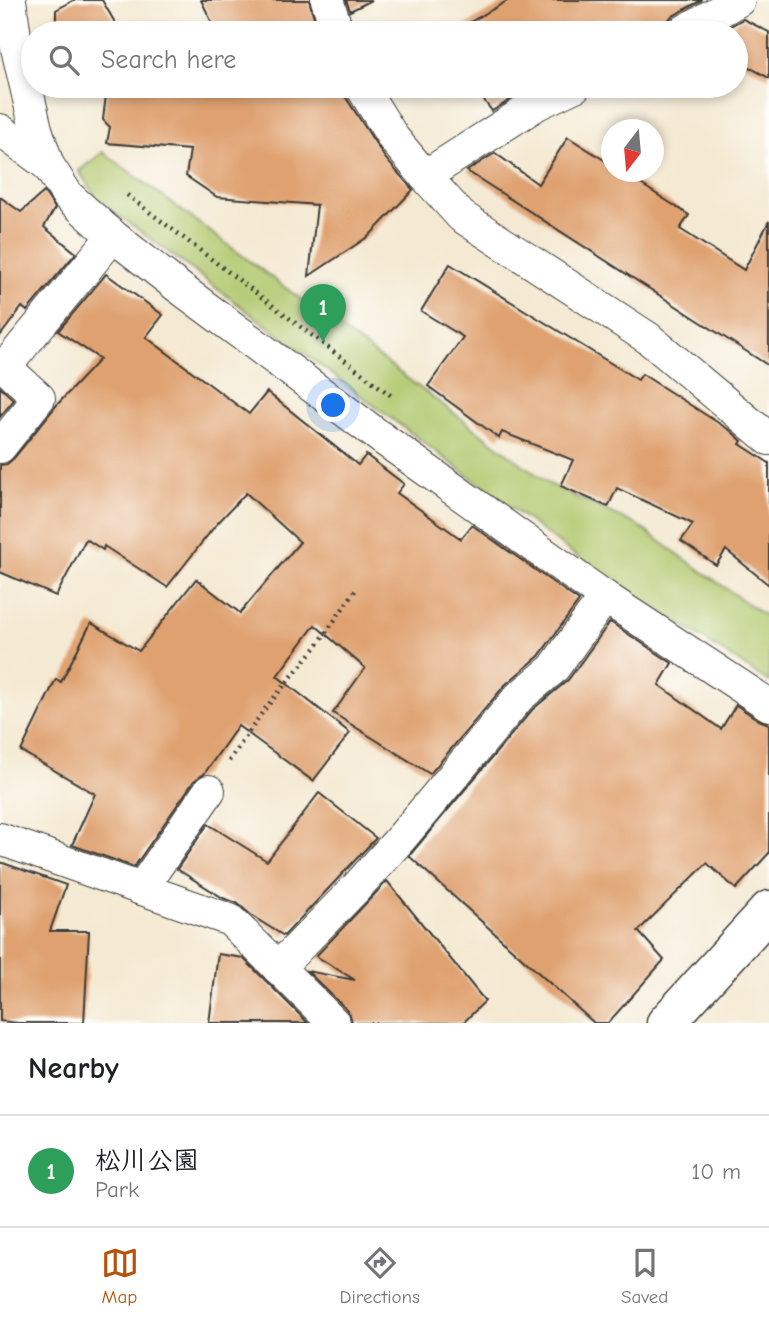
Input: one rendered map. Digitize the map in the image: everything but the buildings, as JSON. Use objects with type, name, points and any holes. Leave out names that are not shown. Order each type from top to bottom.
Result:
[{"type":"street","points":[[10,0],[21,65]]},
{"type":"street","points":[[327,0],[334,21]]},
{"type":"street","points":[[702,21],[739,0]]},
{"type":"street","points":[[29,98],[48,165],[68,196],[113,236],[383,439],[605,597],[769,705]]},
{"type":"street","points":[[368,98],[394,139],[461,215],[648,338],[769,439]]},
{"type":"street","points":[[425,176],[550,98]]},
{"type":"street","points":[[0,130],[48,165]]},
{"type":"street","points":[[0,447],[39,398],[2,365],[113,236]]},
{"type":"street","points":[[278,968],[402,837],[519,698],[552,669],[605,597]]},
{"type":"street","points":[[141,889],[209,791]]},
{"type":"street","points":[[0,839],[230,920],[334,1023]]},
{"type":"street","points":[[666,1023],[769,910]]},
{"type":"path","points":[[117,188],[401,403]]},
{"type":"path","points":[[209,791],[264,710],[316,648],[358,588]]},
{"type":"green space","points":[[103,152],[549,484],[637,525],[769,619],[769,682],[572,553],[97,199],[79,171]]},
{"type":"place","name":"松川公園","points":[[323,342]]}]
